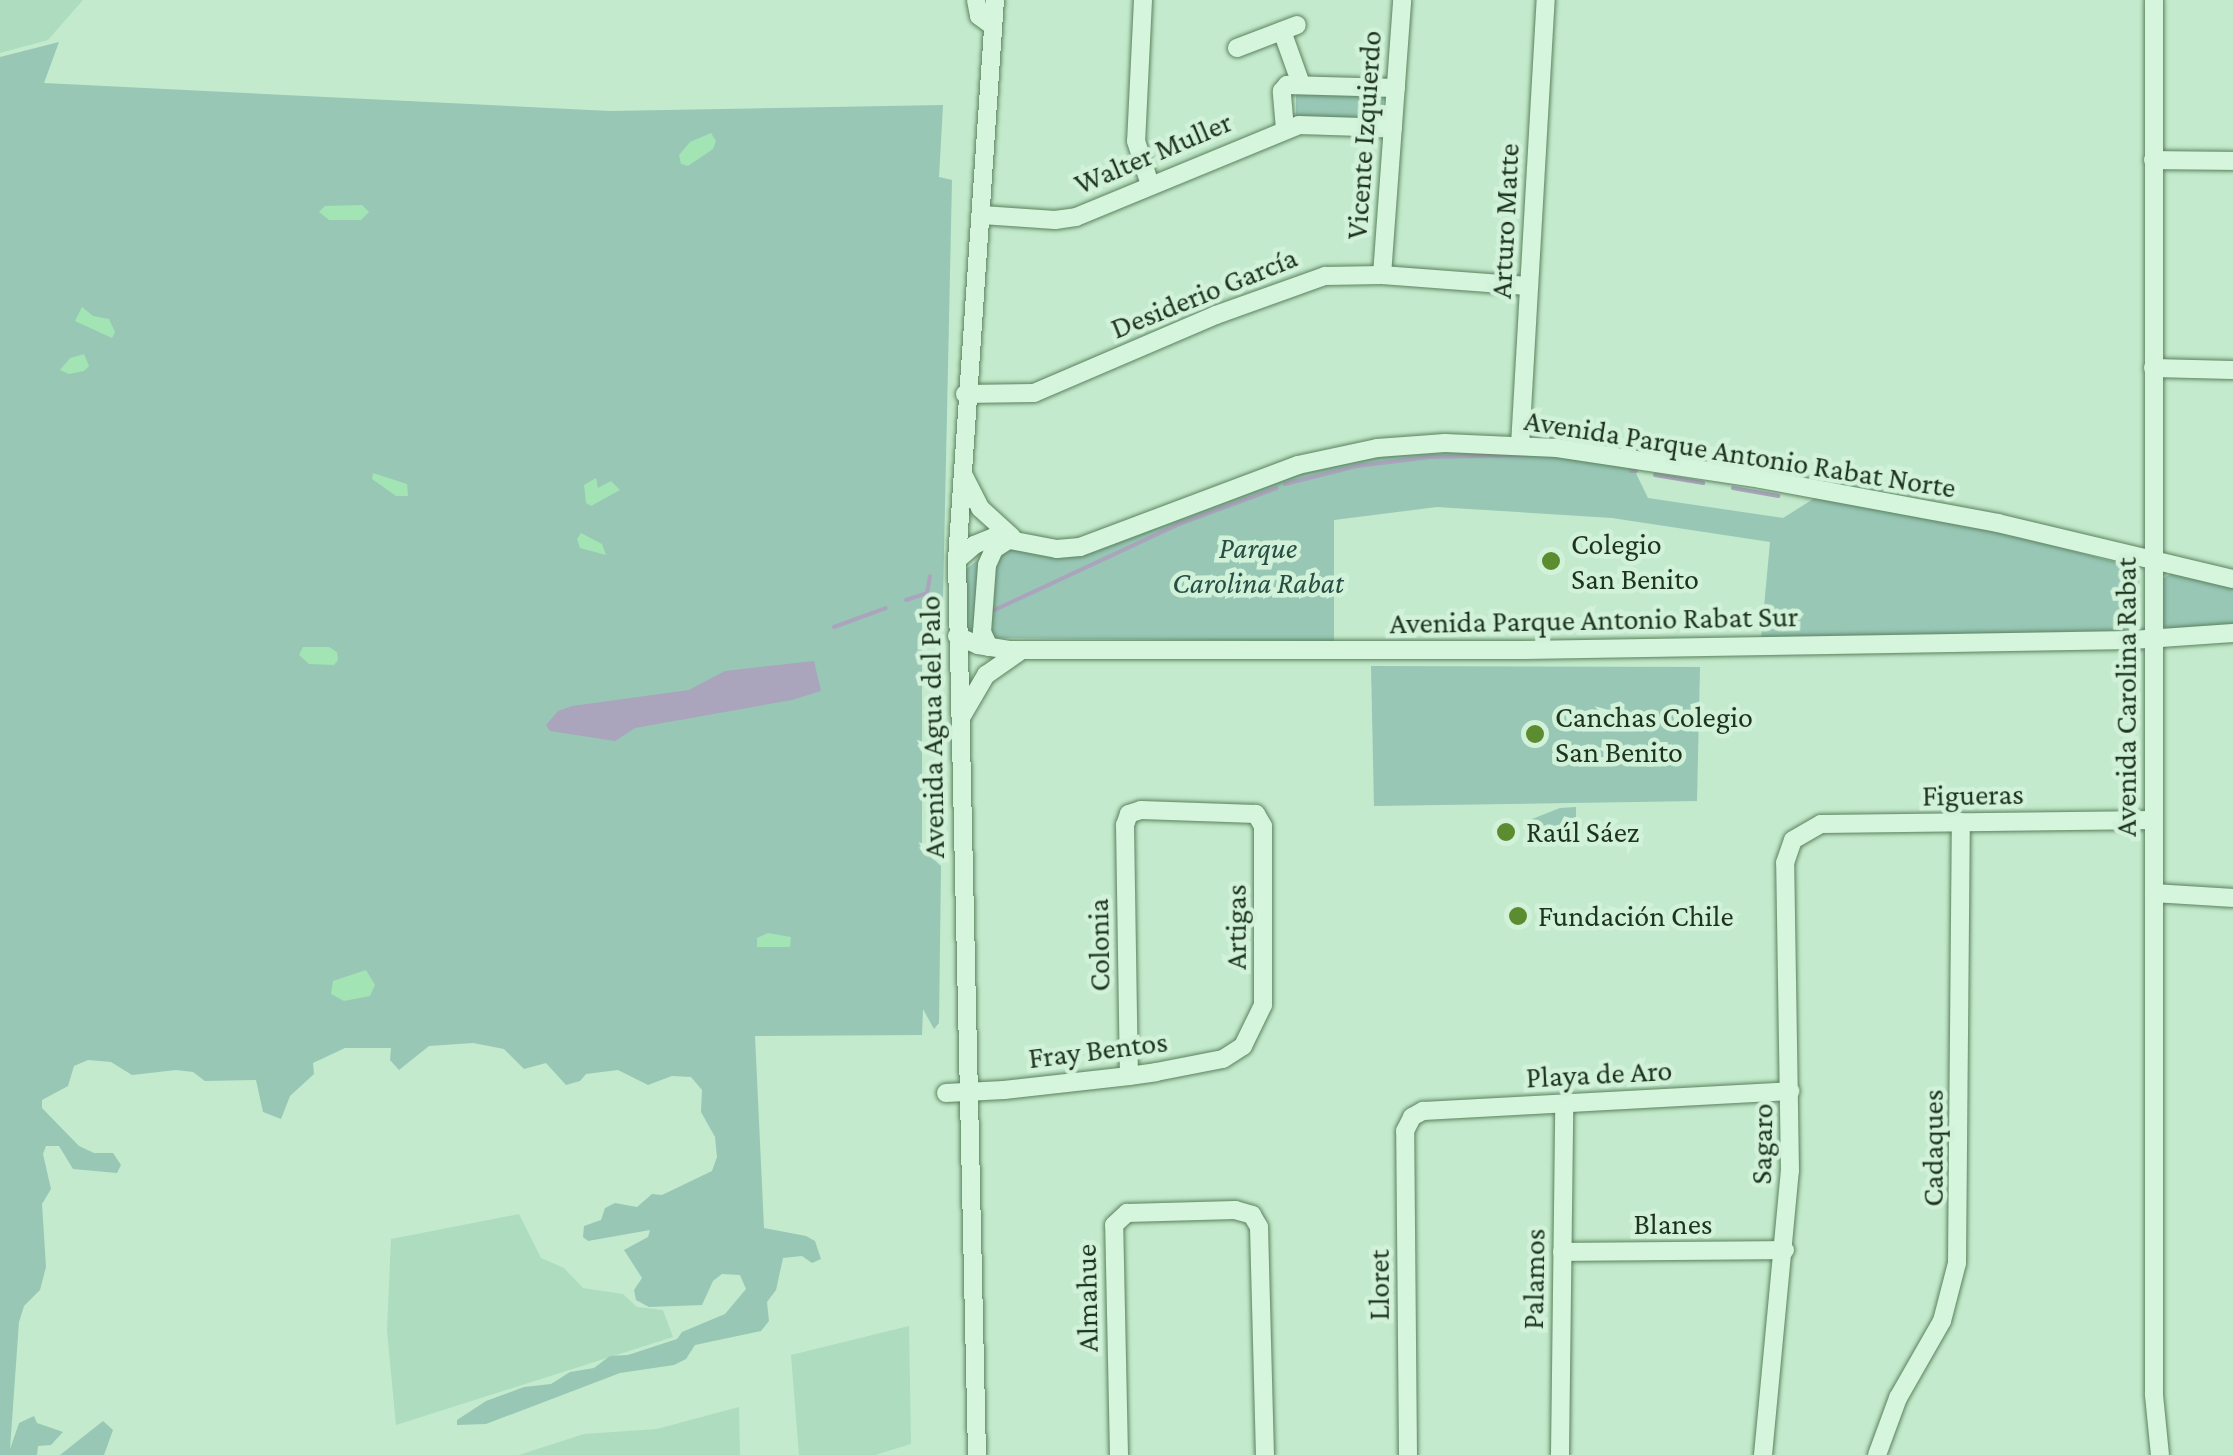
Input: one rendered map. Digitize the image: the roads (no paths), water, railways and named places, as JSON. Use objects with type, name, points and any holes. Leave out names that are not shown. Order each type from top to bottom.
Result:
[{"type":"street","points":[[976,0],[979,16],[993,26]]},
{"type":"street","name":"Avenida Agua del Palo","points":[[977,1455],[957,560],[994,0]]},
{"type":"street","points":[[1143,0],[1136,140],[1150,186]]},
{"type":"street","name":"Vicente Izquierdo","points":[[1382,275],[1402,0]]},
{"type":"street","name":"Arturo Matte","points":[[1520,445],[1546,0]]},
{"type":"street","name":"Avenida Carolina Rabat","points":[[2149,1455],[2154,1395],[2154,0]]},
{"type":"street","points":[[1237,48],[1289,28],[1300,84]]},
{"type":"street","points":[[1285,129],[1282,91],[1287,85],[1396,88]]},
{"type":"street","name":"Walter Muller","points":[[982,215],[1066,219],[1285,129],[1309,124],[1392,128]]},
{"type":"street","points":[[2153,160],[2233,161]]},
{"type":"street","name":"Desiderio García","points":[[965,394],[1034,393],[1311,279],[1341,274],[1382,275],[1528,286]]},
{"type":"street","points":[[2153,368],[2233,370]]},
{"type":"street","name":"Avenida Parque Antonio Rabat Norte","points":[[957,560],[985,539],[1014,539],[1046,548],[1080,547],[1215,493],[1344,454],[1430,444],[1520,445],[1636,458],[1902,505],[2233,579]]},
{"type":"street","points":[[962,464],[980,508],[1014,539],[994,549],[987,565],[982,632],[988,647]]},
{"type":"street","name":"Avenida Parque Antonio Rabat Sur","points":[[957,636],[988,647],[1024,650],[1576,650],[2154,639],[2233,633]]},
{"type":"street","points":[[959,726],[968,700],[986,675],[1024,650]]},
{"type":"street","name":"Artigas","points":[[1129,814],[1141,810],[1256,814],[1263,826],[1264,1005],[1249,1038]]},
{"type":"street","name":"Colonia","points":[[1129,814],[1125,825],[1129,1076]]},
{"type":"street","name":"Figueras","points":[[1796,836],[1820,824],[2154,820]]},
{"type":"street","name":"Cadaques","points":[[1877,1455],[1898,1398],[1942,1321],[1957,1263],[1961,822]]},
{"type":"street","name":"Sagaro","points":[[1763,1455],[1785,1250],[1790,1091],[1785,863],[1796,836]]},
{"type":"street","points":[[2154,893],[2233,898]]},
{"type":"street","name":"Fray Bentos","points":[[946,1093],[1129,1076],[1223,1059],[1249,1038]]},
{"type":"street","name":"Playa de Aro","points":[[1412,1117],[1423,1111],[1790,1091]]},
{"type":"street","name":"Palamos","points":[[1560,1455],[1564,1104]]},
{"type":"street","name":"Lloret","points":[[1408,1455],[1405,1131],[1412,1117]]},
{"type":"street","name":"Almahue","points":[[1119,1455],[1114,1225],[1127,1213],[1235,1210],[1252,1215],[1259,1227],[1265,1455]]},
{"type":"street","name":"Blanes","points":[[1562,1252],[1785,1250]]},
{"type":"street","name":"Avenida Carolina Rabat","points":[[2154,1395],[2160,1455]]},
{"type":"waterway","points":[[1285,484],[1357,466],[1430,457],[1526,455]]},
{"type":"waterway","points":[[1631,471],[1636,471]]},
{"type":"waterway","points":[[1655,475],[1703,483]]},
{"type":"waterway","points":[[988,613],[1179,524],[1277,488]]},
{"type":"waterway","points":[[1733,488],[1778,496]]},
{"type":"waterway","points":[[906,600],[927,593],[930,576]]},
{"type":"waterway","points":[[834,627],[886,608]]},
{"type":"place","name":"Colegio San Benito","points":[[1551,561]]},
{"type":"place","name":"Canchas Colegio San Benito","points":[[1535,734]]},
{"type":"place","name":"Raúl Sáez","points":[[1506,832]]},
{"type":"place","name":"Fundación Chile","points":[[1518,916]]},
{"type":"park label","name":"Parque Carolina Rabat","points":[[1258,565]]}]
